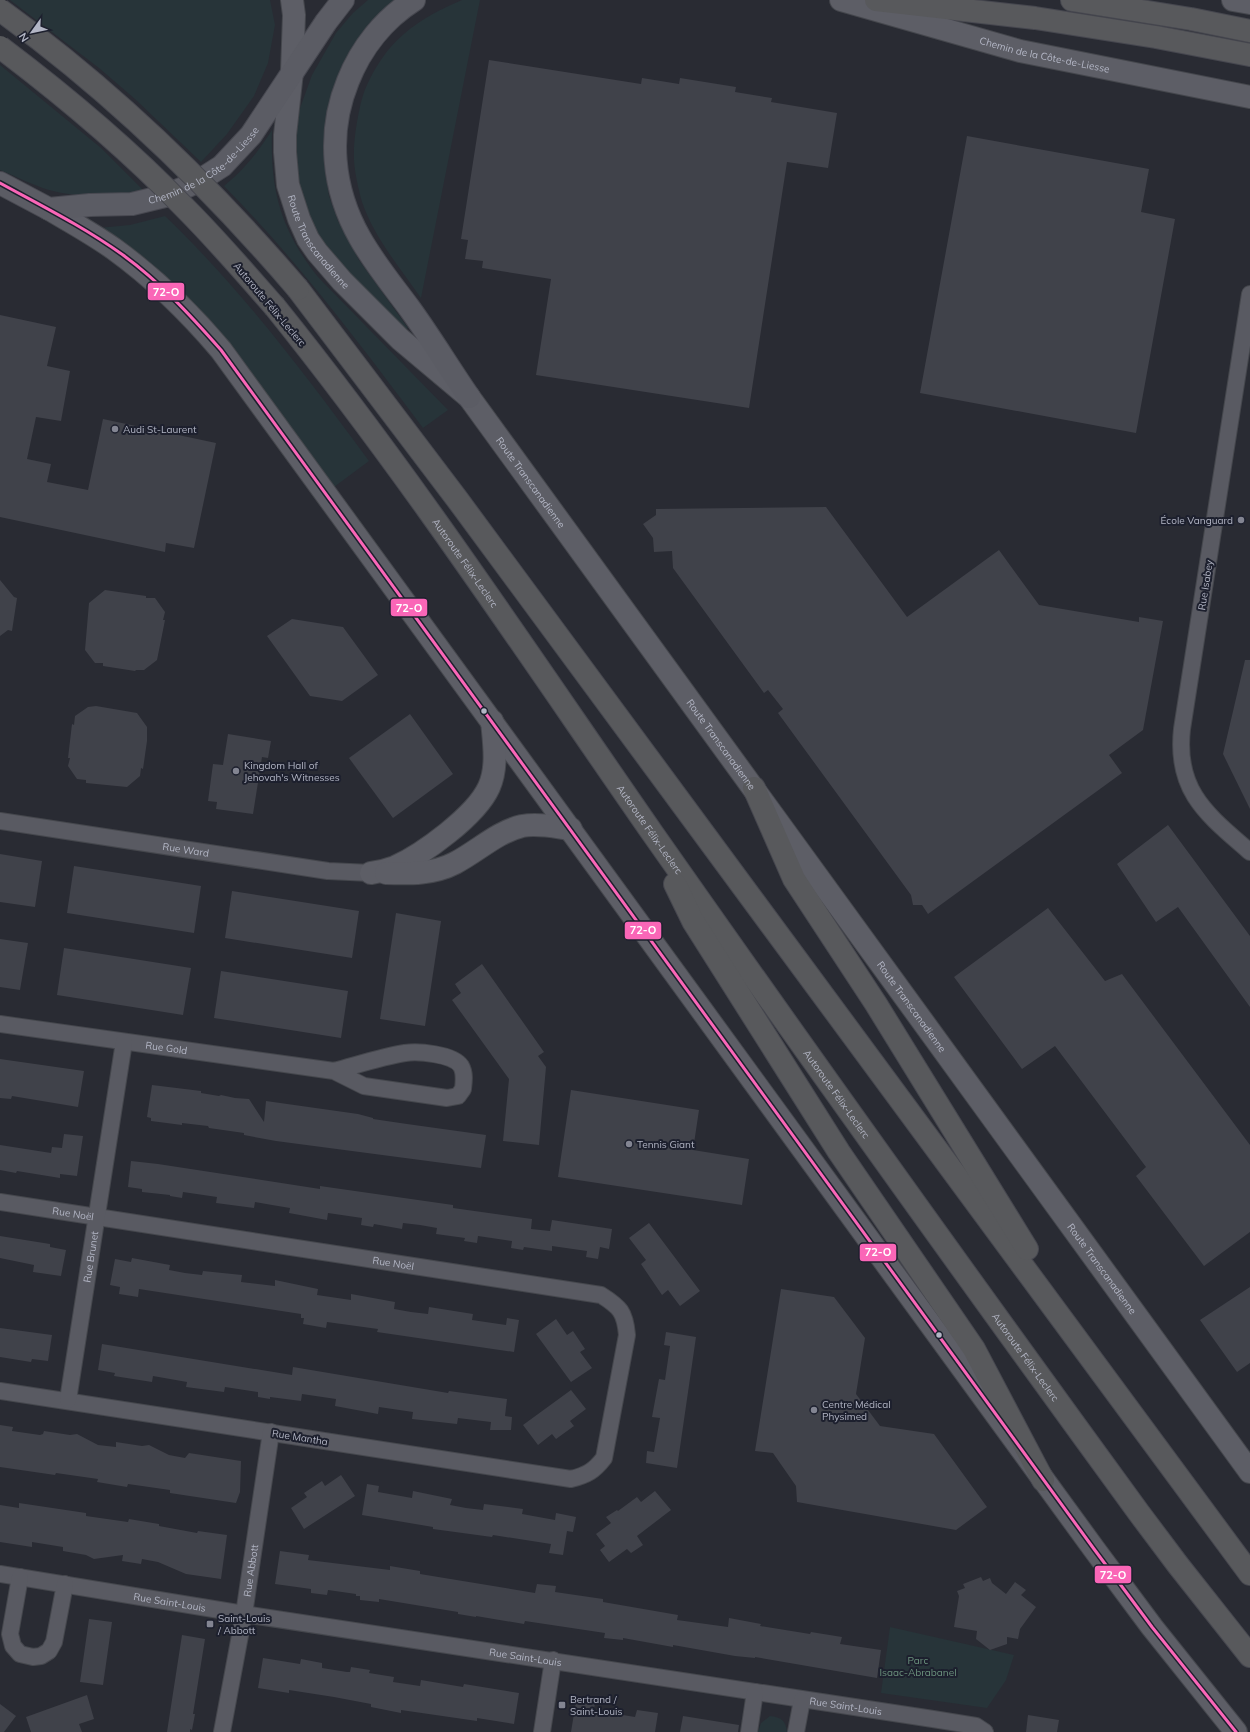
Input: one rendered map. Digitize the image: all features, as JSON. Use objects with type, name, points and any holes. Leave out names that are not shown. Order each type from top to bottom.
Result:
[{"type":"highway","points":[[876,0],[1035,18],[1156,37],[1231,50],[1250,55]]},
{"type":"highway","points":[[1072,0],[1191,19],[1250,31]]},
{"type":"highway","points":[[0,10],[80,72],[182,163],[241,225],[316,311],[457,498],[1250,1574]]},
{"type":"highway","name":"Autoroute Félix-Leclerc","points":[[0,46],[69,101],[124,149],[184,207],[225,250],[310,351],[432,516],[792,1032],[1100,1459],[1178,1565],[1250,1656]]},
{"type":"highway","points":[[754,788],[794,879],[876,1004],[1114,1391]]},
{"type":"highway","points":[[639,814],[693,921],[838,1152],[974,1348],[1043,1480]]},
{"type":"main road","name":"Route Transcanadienne","points":[[292,0],[294,15],[292,72],[285,135],[286,167],[292,200],[308,240],[327,265],[400,339],[469,397],[1250,1472]]},
{"type":"main road","name":"Chemin de la Côte-de-Liesse","points":[[49,209],[90,205],[132,204],[165,196],[197,182],[222,166],[242,146],[256,128],[292,72],[343,0]]},
{"type":"main road","points":[[414,0],[394,14],[382,27],[364,50],[352,71],[338,111],[335,130],[336,167],[344,205],[360,239],[419,322],[469,397]]},
{"type":"main road","name":"Chemin de la Côte-de-Liesse","points":[[841,0],[1020,51],[1250,96]]},
{"type":"main road","points":[[1234,0],[1250,3]]},
{"type":"main road","points":[[0,183],[49,209],[108,245],[145,273],[183,308],[221,350],[571,829],[1043,1480],[1152,1627],[1236,1732]]},
{"type":"main road","points":[[371,873],[395,866],[423,851],[452,829],[476,807],[489,787],[495,760],[492,721]]},
{"type":"main road","points":[[371,873],[414,873],[440,869],[464,858],[498,836],[522,826],[537,825],[571,829]]},
{"type":"street","name":"Rue Isabey","points":[[1250,294],[1181,740],[1184,770],[1190,787],[1198,802],[1212,818],[1250,852]]},
{"type":"street","name":"Rue Ward","points":[[0,821],[328,871],[371,873]]},
{"type":"street","name":"Rue Gold","points":[[0,1024],[334,1071],[364,1086],[417,1094],[447,1098],[458,1096],[464,1090],[464,1072],[460,1064],[452,1058],[440,1055],[407,1053],[334,1071]]},
{"type":"street","name":"Rue Brunet","points":[[68,1400],[124,1042]]},
{"type":"street","name":"Rue Noël","points":[[0,1202],[601,1295],[617,1304],[626,1320],[627,1335],[604,1458],[596,1468]]},
{"type":"street","name":"Rue Mantha","points":[[0,1391],[68,1400],[571,1479],[585,1476],[596,1468]]},
{"type":"street","name":"Rue Abbott","points":[[222,1732],[244,1614],[271,1432]]},
{"type":"street","name":"Rue Saint-Louis","points":[[0,1574],[244,1614],[553,1660],[976,1726],[986,1732]]},
{"type":"street","points":[[20,1578],[10,1634],[13,1646],[20,1654],[33,1658],[48,1651],[54,1642],[65,1584]]},
{"type":"street","points":[[542,1732],[553,1660]]},
{"type":"street","points":[[749,1732],[755,1692]]},
{"type":"street","points":[[796,1732],[802,1700]]},
{"type":"green space","points":[[10,0],[270,0],[275,25],[268,63],[254,96],[227,134],[201,162],[135,99],[99,68]]},
{"type":"green space","points":[[368,0],[404,0],[325,137],[325,169],[329,196],[338,221],[359,260],[408,328],[402,332],[336,259],[320,238],[309,218],[294,172],[295,129],[299,111],[312,75],[336,33],[353,13]]},
{"type":"green space","points":[[462,0],[480,0],[421,298],[380,240],[362,202],[354,164],[356,127],[364,91],[374,71],[387,51],[398,39],[424,19]]},
{"type":"green space","points":[[0,65],[101,148],[143,190],[108,196],[84,196],[60,193],[43,188],[0,170]]},
{"type":"green space","points":[[272,130],[273,171],[276,190],[280,208],[294,242],[318,277],[448,410],[423,428],[327,303],[277,243],[224,186],[238,174],[250,160]]},
{"type":"green space","points":[[165,216],[247,303],[297,365],[369,461],[334,487],[98,228],[130,225]]},
{"type":"green space","name":"Parc Isaac-Abrabanel","points":[[890,1627],[1014,1655],[1006,1680],[987,1708],[881,1693]]},
{"type":"green space","points":[[770,1716],[777,1717],[782,1720],[787,1732],[758,1732],[761,1723]]},
{"type":"building","points":[[489,60],[641,84],[642,78],[679,84],[680,78],[736,87],[735,92],[772,98],[771,102],[837,113],[828,168],[787,162],[749,408],[536,375],[551,279],[482,268],[483,261],[465,259],[468,240],[461,239]]},
{"type":"building","points":[[967,136],[1149,169],[1141,212],[1175,219],[1136,433],[920,393]]},
{"type":"building","points":[[0,315],[56,327],[47,366],[70,371],[61,421],[36,417],[27,459],[51,464],[47,482],[88,490],[103,419],[216,443],[194,548],[166,543],[165,552],[0,517]]},
{"type":"building","points":[[826,507],[907,617],[999,550],[1039,605],[1139,622],[1139,617],[1163,621],[1143,730],[1109,755],[1122,773],[928,914],[922,905],[913,905],[911,895],[778,713],[783,709],[768,690],[764,693],[673,568],[672,551],[654,552],[653,538],[643,524],[656,515],[656,509]]},
{"type":"building","points":[[0,580],[14,597],[17,598],[12,631],[8,630],[0,636]]},
{"type":"building","points":[[105,590],[146,596],[146,598],[155,598],[165,612],[163,620],[165,620],[157,660],[144,670],[135,671],[103,666],[103,663],[95,663],[85,650],[89,603]]},
{"type":"building","points":[[292,619],[343,627],[378,675],[342,701],[310,696],[267,636]]},
{"type":"building","points":[[1245,660],[1250,660],[1250,809],[1223,754]]},
{"type":"building","points":[[96,706],[137,713],[147,727],[147,741],[143,769],[141,768],[140,776],[127,787],[86,783],[86,780],[77,779],[68,766],[70,758],[68,758],[72,724],[74,725],[75,716],[88,707]]},
{"type":"building","points":[[410,714],[453,774],[393,818],[349,758]]},
{"type":"building","name":"Kingdom Hall of Jehovah's Witnesses","points":[[228,734],[271,741],[268,758],[262,757],[253,814],[216,809],[217,802],[208,801],[213,764],[223,765]]},
{"type":"building","points":[[1168,825],[1250,936],[1250,1007],[1178,907],[1156,922],[1117,864]]},
{"type":"building","points":[[0,854],[42,861],[35,907],[0,902]]},
{"type":"building","points":[[74,866],[201,886],[194,933],[67,913]]},
{"type":"building","points":[[232,891],[359,911],[352,958],[225,938]]},
{"type":"building","points":[[1048,908],[1105,981],[1122,974],[1250,1145],[1250,1232],[1204,1266],[1136,1176],[1146,1167],[1055,1046],[1022,1069],[954,977]]},
{"type":"building","points":[[396,913],[441,921],[425,1026],[380,1019]]},
{"type":"building","points":[[0,939],[28,943],[20,990],[0,987]]},
{"type":"building","points":[[64,948],[191,968],[183,1015],[57,995]]},
{"type":"building","points":[[482,964],[544,1052],[538,1056],[546,1067],[539,1145],[503,1141],[509,1079],[452,1000],[461,993],[455,984]]},
{"type":"building","points":[[221,971],[348,991],[341,1038],[214,1018]]},
{"type":"building","points":[[0,1059],[84,1071],[78,1107],[12,1096],[11,1099],[0,1098]]},
{"type":"building","points":[[152,1085],[201,1091],[201,1093],[219,1096],[249,1099],[264,1122],[266,1101],[358,1114],[373,1119],[486,1135],[481,1168],[276,1141],[244,1135],[244,1133],[209,1128],[208,1126],[182,1123],[182,1125],[151,1121],[151,1118],[147,1117]]},
{"type":"building","points":[[571,1090],[699,1110],[693,1150],[749,1159],[742,1205],[558,1177]]},
{"type":"building","points":[[64,1134],[83,1136],[77,1176],[60,1174],[60,1178],[17,1171],[16,1173],[0,1170],[0,1145],[51,1153],[52,1147],[62,1148]]},
{"type":"building","points":[[131,1161],[320,1189],[320,1186],[453,1205],[453,1208],[532,1219],[531,1229],[550,1231],[552,1220],[612,1229],[609,1249],[600,1247],[598,1259],[586,1257],[587,1251],[552,1246],[552,1251],[524,1247],[523,1250],[511,1248],[512,1241],[478,1236],[477,1243],[464,1241],[465,1238],[436,1234],[437,1228],[420,1225],[403,1223],[402,1229],[374,1224],[373,1227],[361,1225],[362,1218],[328,1213],[327,1220],[289,1213],[290,1208],[255,1202],[254,1208],[216,1203],[217,1197],[183,1192],[182,1198],[142,1192],[142,1189],[128,1187]]},
{"type":"building","points":[[649,1223],[700,1291],[680,1306],[668,1290],[662,1295],[641,1264],[646,1260],[629,1238]]},
{"type":"building","points":[[0,1236],[50,1244],[50,1247],[66,1250],[61,1276],[33,1272],[34,1265],[0,1258]]},
{"type":"building","points":[[132,1258],[170,1265],[169,1270],[185,1273],[202,1275],[203,1271],[242,1275],[241,1282],[275,1286],[275,1280],[318,1289],[317,1295],[351,1300],[351,1294],[395,1302],[394,1309],[411,1312],[428,1314],[429,1307],[473,1314],[472,1320],[506,1325],[507,1318],[519,1320],[514,1352],[377,1332],[378,1329],[327,1322],[326,1328],[303,1324],[304,1318],[301,1318],[301,1314],[139,1289],[138,1297],[119,1294],[120,1287],[110,1285],[115,1259],[131,1262]]},
{"type":"building","points":[[1250,1287],[1250,1363],[1237,1372],[1200,1320]]},
{"type":"building","name":"Centre Médical Physimed","points":[[781,1289],[834,1297],[865,1338],[856,1394],[880,1426],[934,1434],[987,1507],[956,1530],[797,1502],[796,1486],[773,1453],[755,1451]]},
{"type":"building","points":[[556,1319],[567,1335],[573,1331],[585,1349],[580,1352],[592,1368],[571,1382],[536,1334]]},
{"type":"building","points":[[0,1328],[52,1335],[48,1361],[32,1359],[31,1362],[0,1357]]},
{"type":"building","points":[[666,1332],[696,1337],[677,1468],[646,1463],[647,1451],[654,1452],[660,1418],[652,1417],[659,1379],[665,1380],[670,1346],[664,1345]]},
{"type":"building","points":[[102,1344],[292,1375],[293,1367],[448,1393],[449,1391],[507,1399],[505,1416],[512,1417],[511,1430],[490,1430],[491,1422],[458,1418],[457,1424],[412,1419],[413,1412],[379,1407],[378,1414],[335,1406],[336,1399],[302,1394],[301,1401],[270,1397],[270,1399],[258,1397],[258,1392],[225,1387],[224,1392],[186,1387],[187,1382],[153,1376],[152,1382],[114,1376],[115,1373],[98,1370]]},
{"type":"building","points":[[571,1390],[586,1409],[570,1421],[574,1426],[556,1439],[552,1434],[538,1445],[523,1425]]},
{"type":"building","points":[[0,1425],[13,1427],[12,1431],[40,1435],[43,1434],[44,1431],[70,1435],[77,1434],[98,1445],[116,1447],[116,1442],[142,1446],[149,1445],[169,1455],[185,1458],[189,1453],[241,1461],[240,1492],[236,1503],[170,1493],[170,1490],[128,1484],[127,1487],[97,1482],[98,1479],[56,1473],[55,1475],[0,1467]]},
{"type":"building","points":[[341,1475],[355,1496],[304,1529],[291,1508],[307,1497],[304,1493],[322,1481],[325,1486]]},
{"type":"building","points":[[367,1484],[379,1486],[378,1492],[412,1498],[413,1491],[452,1499],[450,1505],[466,1508],[483,1510],[484,1504],[523,1509],[522,1514],[555,1520],[556,1513],[576,1517],[573,1532],[567,1531],[563,1555],[549,1553],[551,1544],[493,1535],[492,1537],[433,1529],[433,1527],[362,1515]]},
{"type":"building","points":[[655,1491],[671,1510],[637,1536],[643,1545],[631,1553],[627,1549],[609,1562],[600,1550],[605,1546],[596,1534],[611,1523],[606,1517],[617,1510],[618,1511],[637,1497],[641,1502]]},
{"type":"building","points":[[19,1503],[86,1513],[86,1516],[128,1522],[129,1519],[197,1533],[198,1531],[227,1535],[221,1579],[186,1574],[158,1562],[142,1559],[141,1564],[122,1561],[123,1555],[94,1559],[86,1555],[63,1551],[63,1547],[32,1542],[32,1547],[0,1542],[0,1505],[19,1508]]},
{"type":"building","points":[[280,1551],[309,1555],[308,1560],[390,1570],[390,1566],[420,1571],[420,1574],[535,1593],[537,1584],[556,1586],[555,1592],[603,1599],[603,1602],[678,1615],[677,1620],[728,1627],[729,1618],[761,1624],[760,1626],[810,1634],[811,1632],[842,1637],[840,1644],[881,1650],[877,1678],[755,1657],[735,1656],[623,1638],[623,1640],[604,1638],[605,1633],[525,1621],[524,1624],[476,1617],[458,1614],[458,1612],[379,1599],[379,1602],[360,1600],[360,1596],[356,1596],[356,1594],[328,1590],[327,1595],[311,1593],[311,1589],[275,1584]]},
{"type":"building","points":[[981,1577],[983,1581],[990,1578],[992,1583],[1006,1594],[1015,1582],[1026,1590],[1021,1595],[1036,1607],[1020,1629],[1018,1639],[1007,1637],[1007,1644],[990,1650],[976,1639],[977,1631],[954,1627],[959,1596],[957,1591],[965,1588],[963,1584]]},
{"type":"building","points":[[89,1619],[112,1622],[103,1685],[80,1682]]},
{"type":"building","points":[[182,1635],[205,1639],[193,1714],[195,1714],[192,1730],[190,1729],[190,1732],[167,1732]]},
{"type":"building","points":[[263,1658],[300,1664],[301,1659],[322,1663],[322,1668],[347,1672],[350,1672],[351,1667],[370,1670],[369,1673],[394,1677],[393,1682],[420,1686],[421,1680],[463,1687],[464,1684],[519,1693],[514,1724],[477,1718],[477,1721],[401,1710],[401,1713],[371,1707],[371,1704],[334,1697],[289,1690],[289,1693],[258,1688]]},
{"type":"building","points":[[87,1695],[94,1719],[79,1724],[82,1732],[31,1732],[26,1717]]},
{"type":"building","points":[[576,1701],[595,1704],[593,1712],[635,1717],[637,1710],[658,1713],[655,1732],[571,1732]]},
{"type":"building","points":[[0,1704],[16,1716],[4,1732],[0,1732]]},
{"type":"building","points":[[1028,1715],[1059,1720],[1057,1732],[1026,1732]]},
{"type":"building","points":[[683,1716],[739,1725],[738,1732],[680,1732]]},
{"type":"transit line","name":"72-O","points":[[0,183],[78,226],[137,265],[187,312],[221,350],[1094,1549],[1152,1627],[1236,1732]]},
{"type":"place","name":"Audi St-Laurent","points":[[115,429]]},
{"type":"place","name":"École Vanguard","points":[[1241,520]]},
{"type":"place","name":"Kingdom Hall of Jehovah's Witnesses","points":[[236,771]]},
{"type":"place","name":"Tennis Giant","points":[[629,1144]]},
{"type":"place","name":"Centre Médical Physimed","points":[[814,1410]]},
{"type":"place","name":"Saint-Louis / Abbott","points":[[210,1624]]},
{"type":"place","name":"Bertrand / Saint-Louis","points":[[562,1705]]}]
